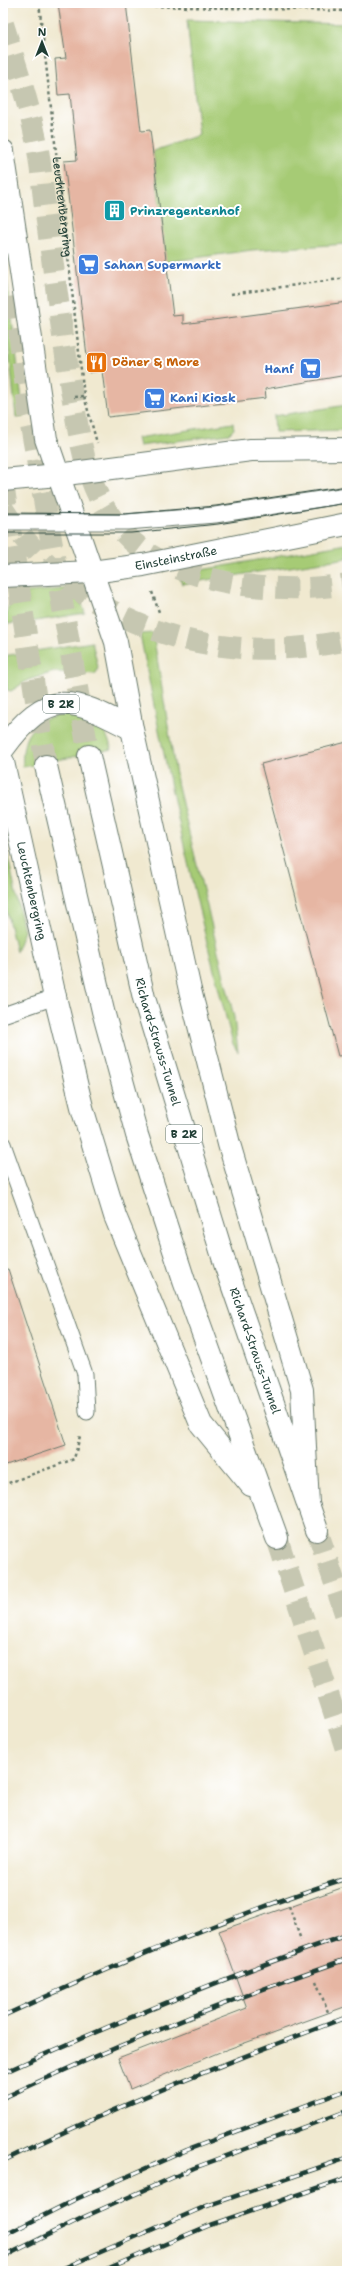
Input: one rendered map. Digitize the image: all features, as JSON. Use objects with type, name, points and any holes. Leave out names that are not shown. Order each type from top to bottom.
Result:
[{"type":"main road","points":[[3,151],[46,439],[116,642],[132,729],[190,990],[227,1136],[302,1390],[308,1504]]},
{"type":"main road","points":[[3,480],[58,475],[251,450],[347,449]]},
{"type":"main road","name":"Einsteinstraße","points":[[3,576],[92,572],[142,565],[347,524]]},
{"type":"main road","name":"B 2R","points":[[3,750],[19,727],[31,715],[46,707],[62,704],[89,708],[132,729]]},
{"type":"main road","name":"Richard-Strauss-Tunnel","points":[[89,756],[144,998],[226,1267],[308,1504]]},
{"type":"main road","name":"Leuchtenbergring","points":[[3,762],[55,997],[83,1111],[118,1224],[201,1424],[262,1498]]},
{"type":"main road","points":[[46,766],[103,1011],[137,1135],[184,1281],[277,1538]]},
{"type":"main road","name":"B 2R","points":[[308,1504],[317,1530]]},
{"type":"lane","points":[[3,522],[127,522],[215,516],[347,495]]},
{"type":"lane","points":[[3,1014],[55,997]]},
{"type":"lane","points":[[3,1144],[85,1374],[86,1412]]},
{"type":"path","name":"Leuchtenbergring","points":[[39,3],[84,396],[94,433]]},
{"type":"path","points":[[151,3],[151,6],[347,11]]},
{"type":"path","points":[[232,294],[347,278]]},
{"type":"path","points":[[74,397],[84,396]]},
{"type":"path","points":[[3,1485],[74,1459],[86,1412]]},
{"type":"path","points":[[289,1906],[301,1940]]},
{"type":"path","points":[[316,1981],[328,2012]]},
{"type":"green space","points":[[187,20],[347,24],[347,244],[252,250],[166,262],[153,151],[199,135]]},
{"type":"green space","points":[[3,248],[24,416],[16,417],[3,294]]},
{"type":"green space","points":[[347,405],[347,430],[275,432],[274,416]]},
{"type":"green space","points":[[233,423],[234,429],[229,434],[139,446],[137,438]]},
{"type":"green space","points":[[347,544],[347,558],[182,584],[179,574]]},
{"type":"green space","points":[[63,589],[78,592],[85,613],[24,623],[4,624],[9,605],[17,593]]},
{"type":"green space","points":[[153,633],[178,787],[234,1017],[238,1052],[233,1044],[207,942],[160,737],[140,634]]},
{"type":"green space","points":[[92,642],[98,667],[96,674],[54,672],[28,680],[11,691],[7,690],[3,656]]},
{"type":"green space","points":[[72,713],[92,722],[102,729],[112,749],[23,767],[25,743],[28,735],[34,728],[41,722],[50,718]]},
{"type":"green space","points":[[3,834],[24,931],[16,952],[3,897]]},
{"type":"building","name":"Prinzregentenhof","points":[[58,3],[126,3],[141,131],[150,130],[173,316],[183,315],[183,324],[347,302],[347,375],[265,389],[266,398],[108,417],[102,371],[89,373],[64,161],[77,160],[70,94],[58,95],[55,59],[66,58]]},
{"type":"building","points":[[347,742],[347,1055],[338,1056],[261,764]]},
{"type":"building","points":[[8,1269],[66,1445],[3,1466],[3,1270]]},
{"type":"building","points":[[347,1886],[347,2006],[220,2052],[130,2089],[118,2058],[247,2008],[219,1931]]},
{"type":"tunnel","points":[[3,24],[32,121],[37,145],[64,345],[83,451],[92,481],[106,510],[125,534],[143,550],[171,565],[194,574],[219,581],[272,588],[323,587],[347,584]]},
{"type":"tunnel","points":[[15,296],[29,414],[89,756]]},
{"type":"tunnel","points":[[3,483],[46,766]]},
{"type":"tunnel","points":[[3,509],[34,550],[70,583],[110,610],[153,630],[199,642],[248,648],[297,648],[347,640]]},
{"type":"tunnel","points":[[317,1530],[347,1619]]},
{"type":"tunnel","points":[[277,1538],[347,1752]]},
{"type":"tram line","points":[[3,513],[124,514],[216,506],[347,486]]},
{"type":"tram line","points":[[3,533],[131,533],[218,524],[347,503]]},
{"type":"railway","points":[[3,2016],[173,1942],[259,1908],[347,1878]]},
{"type":"railway","points":[[3,2073],[173,2000],[259,1966],[347,1935]]},
{"type":"railway","points":[[3,2098],[173,2024],[260,1990],[347,1959]]},
{"type":"railway","points":[[3,2161],[130,2103],[217,2067],[347,2017]]},
{"type":"railway","points":[[3,2236],[74,2200],[187,2150],[347,2090]]},
{"type":"railway","points":[[3,2257],[84,2217],[194,2168],[347,2111]]},
{"type":"railway","points":[[57,2271],[204,2207],[347,2158]]},
{"type":"railway","points":[[102,2271],[210,2225],[347,2178]]},
{"type":"place","name":"Prinzregentenhof","points":[[115,211]]},
{"type":"place","name":"Sahan Supermarkt","points":[[88,265]]},
{"type":"place","name":"Döner & More","points":[[97,362]]},
{"type":"place","name":"Hanf","points":[[310,369]]},
{"type":"place","name":"Kani Kiosk","points":[[154,398]]}]
